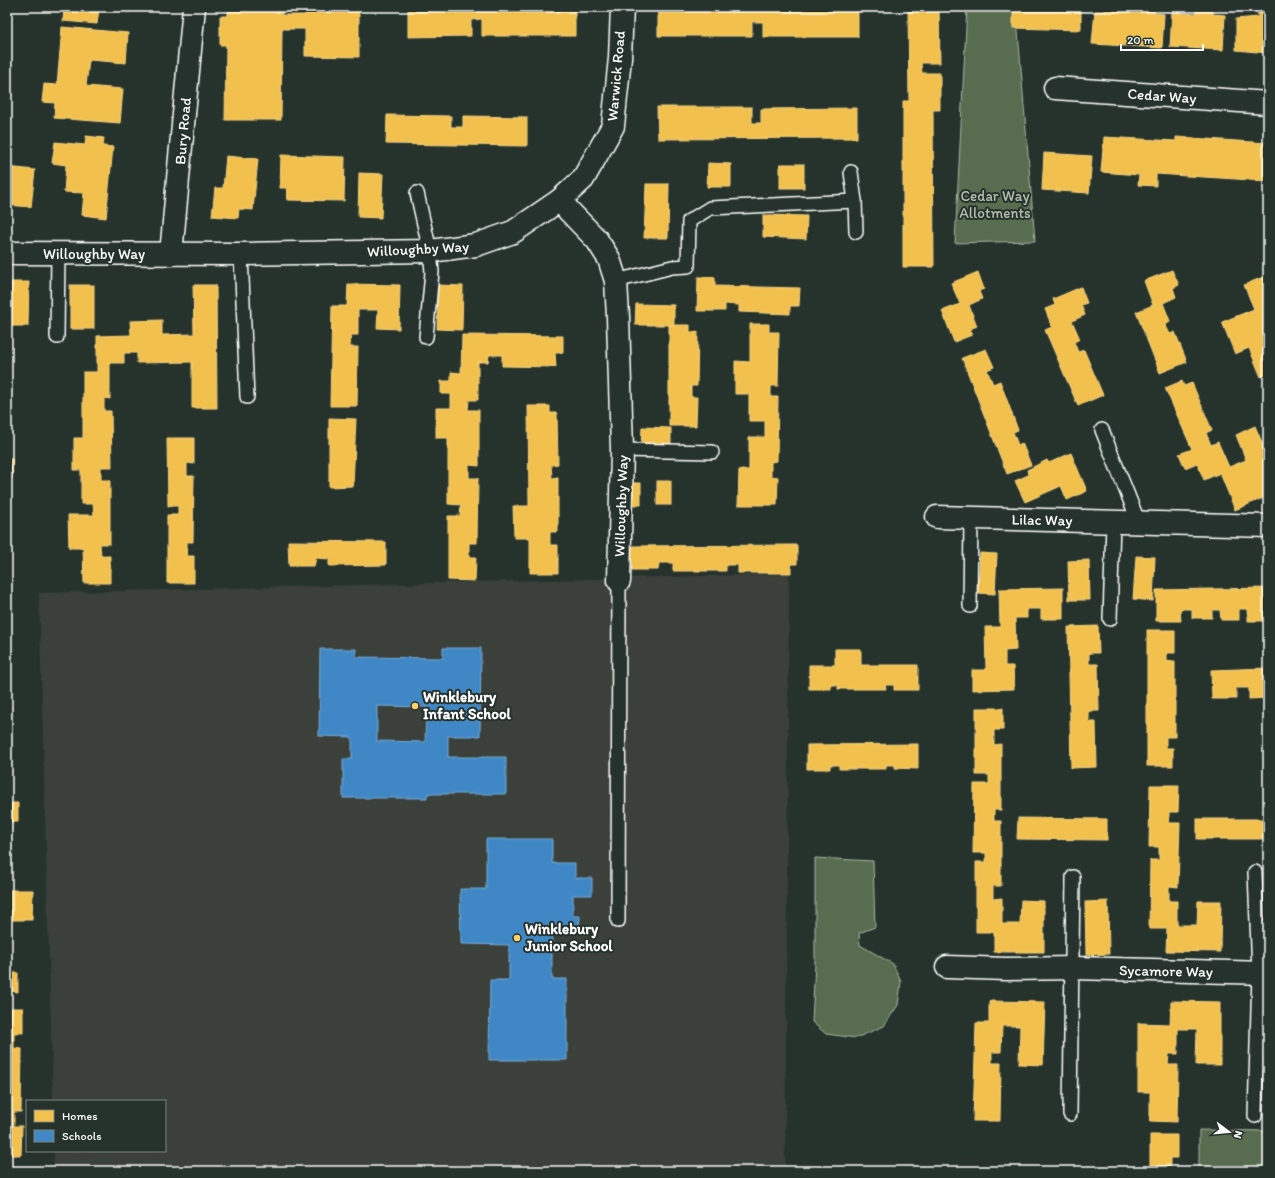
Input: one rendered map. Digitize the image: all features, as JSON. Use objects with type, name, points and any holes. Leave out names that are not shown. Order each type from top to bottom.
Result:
[{"type":"street","name":"Bury Road","points":[[171,254],[194,7]]},
{"type":"street","name":"Warwick Road","points":[[560,200],[583,179],[613,126],[620,58],[622,7]]},
{"type":"street","name":"Cedar Way","points":[[1055,88],[1268,103]]},
{"type":"street","name":"Willoughby Way","points":[[7,253],[241,254],[430,251],[476,245],[513,232],[560,200],[597,240],[609,259],[616,281],[622,450],[619,581]]},
{"type":"street","name":"Lilac Way","points":[[937,517],[1268,526]]},
{"type":"street","name":"Sycamore Way","points":[[946,967],[1006,969],[1072,968],[1263,973]]},
{"type":"lane","points":[[850,172],[855,201],[856,232]]},
{"type":"lane","points":[[417,193],[430,251],[432,272],[426,336]]},
{"type":"lane","points":[[616,281],[672,267],[688,266],[689,221],[710,208],[855,201]]},
{"type":"lane","points":[[57,337],[58,254]]},
{"type":"lane","points":[[241,254],[247,397]]},
{"type":"lane","points":[[1102,430],[1139,523]]},
{"type":"lane","points":[[622,450],[712,452]]},
{"type":"lane","points":[[970,606],[972,518]]},
{"type":"lane","points":[[1110,619],[1114,522]]},
{"type":"lane","points":[[618,921],[619,581]]},
{"type":"lane","points":[[1255,872],[1263,973],[1255,1116]]},
{"type":"lane","points":[[1070,1114],[1073,876]]},
{"type":"shaded area","points":[[789,574],[785,1171],[54,1171],[54,1152],[166,1152],[166,1100],[53,1100],[39,593]]},
{"type":"green space","name":"Cedar Way Allotments","points":[[967,7],[1016,7],[1035,241],[955,243]]},
{"type":"green space","points":[[815,858],[873,861],[875,927],[859,933],[860,945],[893,964],[901,982],[898,1005],[884,1026],[856,1038],[826,1034],[812,1022],[815,963]]},
{"type":"green space","points":[[1199,1130],[1268,1131],[1268,1171],[1199,1171]]},
{"type":"building: Homes","points":[[64,7],[131,7],[130,12],[99,9],[97,24],[63,21]]},
{"type":"building: Homes","points":[[228,7],[282,7],[282,15],[305,15],[305,7],[359,7],[359,57],[305,56],[305,29],[282,29],[281,120],[225,120],[226,45],[220,45],[220,16],[228,16]]},
{"type":"building: Homes","points":[[408,7],[575,7],[575,36],[482,36],[482,19],[471,20],[471,36],[408,37]]},
{"type":"building: Homes","points":[[658,7],[858,8],[858,37],[763,37],[763,22],[752,22],[752,36],[658,36]]},
{"type":"building: Homes","points":[[908,7],[939,7],[940,63],[921,63],[922,73],[940,73],[940,110],[933,110],[934,267],[903,267],[903,101],[909,101]]},
{"type":"building: Homes","points":[[1013,7],[1081,7],[1081,30],[1013,28]]},
{"type":"building: Homes","points":[[1106,7],[1154,7],[1154,13],[1164,14],[1162,48],[1092,44],[1095,11],[1105,11]]},
{"type":"building: Homes","points":[[1196,7],[1213,7],[1213,14],[1225,15],[1223,50],[1170,47],[1172,12],[1196,14]]},
{"type":"building: Homes","points":[[1258,7],[1268,7],[1268,53],[1236,50],[1236,19],[1258,17]]},
{"type":"building: Homes","points":[[62,27],[128,33],[126,63],[89,60],[86,86],[123,89],[120,123],[54,118],[55,103],[42,102],[44,84],[57,85]]},
{"type":"building: Homes","points":[[657,107],[752,107],[752,123],[761,123],[761,109],[857,108],[857,138],[658,139]]},
{"type":"building: Homes","points":[[387,115],[451,116],[451,127],[463,127],[463,116],[527,117],[527,146],[386,144]]},
{"type":"building: Homes","points":[[86,136],[104,138],[103,146],[113,147],[106,218],[82,215],[84,193],[64,192],[66,165],[52,163],[55,142],[85,145]]},
{"type":"building: Homes","points":[[1104,137],[1176,141],[1176,137],[1268,143],[1268,195],[1266,195],[1267,181],[1156,174],[1156,186],[1138,185],[1139,175],[1101,172]]},
{"type":"building: Homes","points":[[1044,153],[1092,156],[1089,193],[1042,190]]},
{"type":"building: Homes","points":[[281,155],[345,157],[344,201],[287,200],[287,188],[280,188]]},
{"type":"building: Homes","points":[[226,156],[258,159],[253,210],[239,209],[238,218],[212,216],[215,188],[223,188]]},
{"type":"building: Homes","points":[[708,163],[731,164],[731,187],[707,187]]},
{"type":"building: Homes","points":[[780,164],[804,164],[804,188],[780,188]]},
{"type":"building: Homes","points":[[7,167],[35,170],[31,207],[7,205]]},
{"type":"building: Homes","points":[[359,173],[383,174],[381,218],[358,217]]},
{"type":"building: Homes","points":[[646,184],[669,184],[668,238],[644,238]]},
{"type":"building: Homes","points":[[763,215],[807,216],[806,239],[763,237]]},
{"type":"building: Homes","points":[[1172,270],[1179,285],[1173,288],[1176,297],[1163,303],[1170,321],[1165,324],[1170,334],[1175,332],[1187,362],[1160,373],[1136,312],[1153,305],[1144,281]]},
{"type":"building: Homes","points":[[978,272],[984,289],[979,291],[982,299],[969,305],[977,326],[970,329],[972,335],[954,342],[942,311],[960,304],[951,283]]},
{"type":"building: Homes","points":[[1268,275],[1268,305],[1263,306],[1268,318],[1268,326],[1265,327],[1268,333],[1268,374],[1261,377],[1249,348],[1235,354],[1222,322],[1254,309],[1244,285]]},
{"type":"building: Homes","points":[[698,277],[715,277],[715,286],[800,288],[799,306],[790,306],[790,314],[739,312],[739,305],[725,304],[725,311],[697,311]]},
{"type":"building: Homes","points":[[7,282],[29,282],[28,326],[7,326]]},
{"type":"building: Homes","points":[[348,284],[400,285],[399,329],[377,328],[378,310],[358,310],[358,335],[351,335],[350,347],[358,347],[357,406],[330,406],[332,306],[347,306]]},
{"type":"building: Homes","points":[[70,285],[94,285],[94,329],[70,329]]},
{"type":"building: Homes","points":[[193,285],[216,285],[217,408],[192,408],[192,362],[137,363],[137,353],[124,353],[124,363],[110,363],[110,399],[104,398],[104,411],[111,411],[112,467],[101,467],[101,480],[110,480],[110,544],[100,544],[101,556],[110,556],[110,583],[84,583],[83,548],[69,548],[68,515],[94,515],[93,504],[81,504],[81,470],[74,470],[74,438],[83,438],[83,372],[97,372],[97,336],[131,335],[130,321],[162,320],[162,335],[194,334]]},
{"type":"building: Homes","points":[[438,285],[463,286],[462,330],[437,329]]},
{"type":"building: Homes","points":[[1081,287],[1087,303],[1081,305],[1085,315],[1072,321],[1080,339],[1074,342],[1078,352],[1084,350],[1103,395],[1078,406],[1045,330],[1052,327],[1045,309],[1055,305],[1053,299]]},
{"type":"building: Homes","points":[[636,304],[674,305],[674,325],[635,325]]},
{"type":"building: Homes","points":[[750,324],[769,324],[769,332],[779,332],[778,386],[771,386],[771,397],[778,397],[777,461],[771,462],[771,476],[778,477],[777,505],[738,505],[739,470],[749,470],[749,437],[765,437],[765,421],[749,421],[749,394],[735,394],[735,361],[750,362]]},
{"type":"building: Homes","points":[[669,325],[690,325],[690,332],[698,332],[697,386],[691,386],[691,397],[697,397],[696,426],[669,426]]},
{"type":"building: Homes","points":[[462,335],[563,336],[563,353],[555,353],[556,367],[502,366],[502,355],[489,355],[488,362],[478,362],[478,400],[469,400],[468,410],[479,410],[479,466],[469,465],[469,478],[478,478],[477,543],[469,543],[469,557],[476,557],[475,581],[448,580],[448,516],[460,516],[461,505],[448,504],[448,438],[436,438],[436,408],[451,408],[451,394],[441,394],[441,381],[451,381],[451,372],[461,373]]},
{"type":"building: Homes","points":[[986,349],[994,367],[987,370],[993,384],[1000,381],[1018,430],[1013,432],[1018,445],[1022,443],[1031,465],[1007,474],[962,358]]},
{"type":"building: Homes","points":[[1182,381],[1184,386],[1192,383],[1212,430],[1206,433],[1211,445],[1218,442],[1229,467],[1246,460],[1236,435],[1255,426],[1268,456],[1268,496],[1235,510],[1220,473],[1204,480],[1197,463],[1185,468],[1179,454],[1192,449],[1165,388]]},
{"type":"building: Homes","points":[[528,406],[550,406],[550,413],[557,413],[558,464],[551,465],[552,478],[558,478],[558,532],[550,532],[550,545],[558,545],[558,573],[530,573],[530,538],[514,538],[513,506],[529,506]]},
{"type":"building: Homes","points":[[329,418],[356,419],[353,486],[329,487]]},
{"type":"building: Homes","points":[[642,427],[671,428],[671,448],[641,448]]},
{"type":"building: Homes","points":[[167,438],[194,438],[194,464],[187,463],[187,476],[194,476],[193,542],[187,542],[187,556],[194,556],[194,583],[167,583],[167,515],[178,515],[178,506],[168,506]]},
{"type":"building: Homes","points":[[1071,453],[1087,491],[1067,500],[1061,486],[1025,502],[1015,481],[1028,475],[1027,470],[1047,460],[1049,463]]},
{"type":"building: Homes","points":[[7,459],[12,459],[12,478],[7,478]]},
{"type":"building: Homes","points":[[657,481],[671,481],[671,505],[657,505]]},
{"type":"building: Homes","points":[[629,483],[641,483],[641,505],[630,505]]},
{"type":"building: Homes","points":[[288,541],[386,542],[386,565],[329,566],[329,559],[316,558],[314,566],[289,566]]},
{"type":"building: Homes","points":[[797,545],[797,564],[791,564],[791,573],[738,573],[738,565],[726,565],[726,571],[673,571],[673,563],[659,563],[658,570],[632,570],[632,546]]},
{"type":"building: Homes","points":[[980,553],[997,554],[995,594],[978,593]]},
{"type":"building: Homes","points":[[1136,556],[1155,557],[1153,601],[1133,599]]},
{"type":"building: Homes","points":[[1089,560],[1090,600],[1069,600],[1068,561]]},
{"type":"building: Homes","points":[[1063,588],[1063,619],[1041,619],[1041,609],[1027,609],[1027,618],[1015,618],[1016,650],[1005,651],[1005,666],[1013,666],[1014,689],[972,690],[972,670],[986,670],[985,627],[1000,627],[999,589]]},
{"type":"building: Homes","points":[[1268,588],[1268,608],[1265,608],[1265,621],[1248,621],[1248,609],[1239,609],[1239,620],[1221,620],[1220,610],[1212,610],[1212,618],[1192,618],[1192,609],[1180,609],[1181,621],[1156,621],[1156,590]]},
{"type":"building: Homes","points":[[1098,626],[1099,653],[1089,653],[1089,664],[1098,664],[1099,711],[1089,711],[1089,722],[1096,722],[1097,767],[1071,768],[1068,627]]},
{"type":"building: Homes","points":[[1147,630],[1175,630],[1175,653],[1167,653],[1167,661],[1175,661],[1175,737],[1166,737],[1166,748],[1173,748],[1173,766],[1147,766]]},
{"type":"building: Homes","points":[[835,649],[861,649],[861,665],[918,665],[918,690],[894,690],[894,685],[885,685],[886,689],[838,689],[838,685],[831,685],[831,689],[809,689],[809,665],[835,665]]},
{"type":"building: Homes","points":[[1268,668],[1268,698],[1249,699],[1249,688],[1236,688],[1236,699],[1212,699],[1211,670]]},
{"type":"building: Homes","points":[[976,708],[1003,708],[1003,730],[994,730],[994,745],[1001,744],[1001,810],[994,810],[994,821],[1001,821],[1001,886],[993,886],[993,899],[1002,898],[1002,924],[1020,924],[1021,900],[1044,901],[1044,952],[994,952],[994,932],[976,932],[976,862],[986,862],[986,853],[973,853],[974,784],[989,784],[989,775],[976,775]]},
{"type":"building: Homes","points":[[918,744],[918,769],[895,768],[895,765],[886,765],[886,769],[839,769],[839,765],[830,765],[830,769],[807,769],[807,745]]},
{"type":"building: Homes","points":[[1150,785],[1179,785],[1178,812],[1169,812],[1169,823],[1180,823],[1178,887],[1169,886],[1169,901],[1177,901],[1177,925],[1197,925],[1198,901],[1221,901],[1220,952],[1166,951],[1167,929],[1149,929],[1150,860],[1159,860],[1159,847],[1149,847]]},
{"type":"building: Homes","points":[[7,803],[18,803],[18,822],[10,822],[10,832],[7,832]]},
{"type":"building: Homes","points":[[1018,818],[1107,819],[1107,840],[1017,839]]},
{"type":"building: Homes","points":[[1197,819],[1268,819],[1268,839],[1197,839]]},
{"type":"building: Homes","points":[[7,890],[33,890],[32,920],[7,920]]},
{"type":"building: Homes","points":[[1108,901],[1109,954],[1086,955],[1085,902]]},
{"type":"building: Homes","points":[[7,973],[18,973],[18,992],[10,991],[10,1000],[7,1000]]},
{"type":"building: Homes","points":[[989,1001],[1045,1002],[1043,1065],[1019,1064],[1020,1026],[1002,1026],[1001,1052],[992,1052],[992,1063],[1001,1063],[1000,1121],[973,1121],[976,1023],[989,1023]]},
{"type":"building: Homes","points":[[1171,1001],[1220,1002],[1220,1065],[1196,1065],[1197,1029],[1178,1029],[1178,1054],[1169,1054],[1168,1065],[1178,1065],[1177,1122],[1150,1121],[1150,1092],[1138,1092],[1138,1023],[1170,1024]]},
{"type":"building: Homes","points":[[7,1008],[23,1008],[23,1033],[14,1033],[14,1048],[22,1049],[21,1112],[14,1112],[14,1126],[22,1126],[21,1155],[7,1155]]},
{"type":"building: Homes","points":[[1150,1135],[1177,1135],[1177,1158],[1170,1158],[1170,1169],[1177,1169],[1177,1171],[1150,1171]]},
{"type":"building: Schools","points":[[443,648],[481,648],[480,736],[448,736],[448,757],[506,757],[506,794],[427,794],[427,798],[343,798],[343,759],[352,759],[352,737],[319,736],[320,649],[356,649],[356,657],[443,658]],"holes":[[[377,706],[426,707],[425,742],[377,741]]]},
{"type":"building: Schools","points":[[486,839],[552,839],[552,863],[575,863],[575,878],[592,878],[592,895],[573,895],[573,916],[580,916],[579,931],[552,931],[552,979],[567,979],[567,1060],[489,1060],[490,980],[509,980],[509,945],[461,944],[460,889],[486,889]]},
{"type":"place","name":"Winklebury Infant School","points":[[415,706]]},
{"type":"place","name":"Winklebury Junior School","points":[[517,938]]}]
